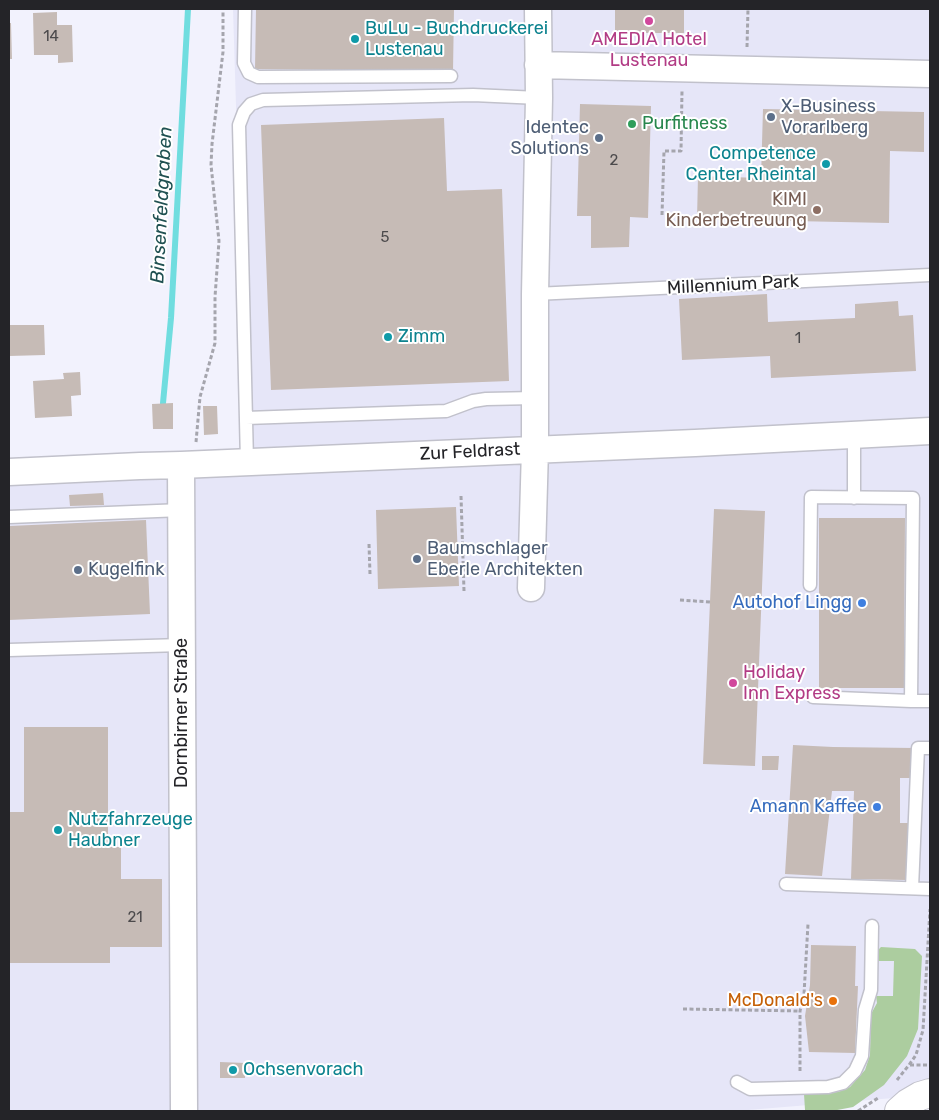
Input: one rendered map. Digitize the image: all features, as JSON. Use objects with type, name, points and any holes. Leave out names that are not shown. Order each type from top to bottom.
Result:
[{"type":"street","points":[[531,588],[535,450],[538,9]]},
{"type":"street","points":[[538,65],[930,74]]},
{"type":"street","name":"Zur Feldrast","points":[[9,472],[140,466],[188,455],[247,462],[930,431]]},
{"type":"street","name":"Dornbirner Straße","points":[[184,1111],[182,510],[188,455]]},
{"type":"lane","points":[[244,9],[244,63],[249,73],[258,77],[451,76]]},
{"type":"lane","points":[[247,462],[239,125],[244,112],[251,104],[263,100],[473,95],[538,98]]},
{"type":"lane","name":"Millennium Park","points":[[535,294],[930,275]]},
{"type":"lane","points":[[246,418],[446,411],[473,401],[486,399],[535,398]]},
{"type":"lane","points":[[854,435],[854,498]]},
{"type":"lane","points":[[810,584],[811,497],[913,498],[911,701]]},
{"type":"lane","points":[[9,517],[182,510]]},
{"type":"lane","points":[[9,650],[182,645]]},
{"type":"lane","points":[[813,697],[930,701]]},
{"type":"lane","points":[[912,888],[918,748],[930,748]]},
{"type":"lane","points":[[786,884],[930,889]]},
{"type":"lane","points":[[737,1082],[750,1089],[828,1087],[843,1083],[855,1071],[862,1056],[865,1010],[871,990],[872,926]]},
{"type":"path","points":[[188,455],[200,397],[215,343],[215,297],[219,241],[211,165],[223,52],[223,9]]},
{"type":"path","points":[[746,70],[748,9]]},
{"type":"path","points":[[662,215],[664,151],[681,151],[682,68]]},
{"type":"path","points":[[461,496],[464,591]]},
{"type":"path","points":[[369,544],[370,574]]},
{"type":"path","points":[[680,600],[710,602]]},
{"type":"path","points":[[930,909],[923,1030],[916,1055],[909,1065],[930,1065]]},
{"type":"path","points":[[799,1088],[800,1011],[804,994],[808,924]]},
{"type":"path","points":[[683,1009],[800,1011]]},
{"type":"shaded area","points":[[233,9],[930,9],[930,1095],[736,1111],[9,1111],[9,473],[247,462]]},
{"type":"green space","points":[[881,947],[915,949],[922,956],[918,1029],[907,1056],[884,1085],[853,1107],[832,1111],[806,1111],[804,1094],[838,1092],[850,1087],[865,1070],[870,1055],[871,1014],[877,1003],[876,996],[893,996],[894,961],[877,961],[878,950]]},
{"type":"building","name":"BuLu - Buchdruckerei Lustenau","points":[[256,9],[454,9],[453,71],[255,69]]},
{"type":"building","name":"AMEDIA Hotel Lustenau","points":[[615,9],[684,9],[684,33],[615,33]]},
{"type":"building","points":[[57,12],[57,25],[72,25],[73,62],[58,63],[58,55],[34,55],[33,13]]},
{"type":"building","points":[[9,23],[11,23],[12,59],[9,59]]},
{"type":"building","name":"Competence Center Rheintal","points":[[580,104],[651,106],[648,218],[630,217],[629,247],[591,248],[591,216],[577,216]]},
{"type":"building","name":"Competence Center Rheintal","points":[[763,109],[924,112],[924,152],[890,151],[889,223],[697,219],[698,176],[761,178]]},
{"type":"building","points":[[444,118],[447,191],[502,189],[509,381],[271,390],[261,125]]},
{"type":"building","points":[[767,294],[768,322],[855,318],[855,304],[898,301],[899,316],[913,315],[916,371],[771,378],[770,356],[682,360],[679,299]]},
{"type":"building","points":[[9,325],[44,325],[45,355],[9,356]]},
{"type":"building","points":[[80,372],[81,395],[71,396],[72,416],[35,418],[33,381],[64,379],[63,373]]},
{"type":"building","points":[[173,403],[173,429],[153,429],[152,404]]},
{"type":"building","points":[[203,406],[217,406],[218,434],[204,435]]},
{"type":"building","points":[[103,493],[104,505],[70,506],[69,495]]},
{"type":"building","points":[[456,507],[459,586],[378,589],[376,510]]},
{"type":"building","name":"Holiday Inn Express","points":[[714,509],[765,511],[755,766],[703,764]]},
{"type":"building","name":"Autohof Lingg","points":[[819,518],[905,518],[904,688],[819,688]]},
{"type":"building","name":"Kugelfink","points":[[146,520],[150,614],[9,620],[9,526]]},
{"type":"building","name":"Nutzfahrzeuge Haubner","points":[[24,727],[108,727],[108,847],[121,847],[121,879],[162,879],[162,947],[110,947],[110,963],[9,963],[9,812],[24,812]]},
{"type":"building","name":"Amann Kaffee","points":[[793,745],[914,748],[914,778],[900,778],[900,823],[908,823],[907,880],[851,879],[854,791],[832,791],[822,876],[785,874]]},
{"type":"building","points":[[762,756],[779,756],[778,770],[762,770]]},
{"type":"building","name":"McDonald's","points":[[811,945],[856,946],[855,986],[858,986],[855,1053],[809,1052],[805,1016],[810,985]]},
{"type":"building","name":"Ochsenvorach","points":[[220,1062],[245,1063],[245,1078],[220,1078]]},
{"type":"waterway","name":"Binsenfeldgraben","points":[[163,403],[171,318],[188,9]]},
{"type":"place","name":"AMEDIA Hotel Lustenau","points":[[649,21]]},
{"type":"place","name":"BuLu - Buchdruckerei Lustenau","points":[[355,39]]},
{"type":"place","name":"X-Business Vorarlberg","points":[[771,117]]},
{"type":"place","name":"Purfitness","points":[[632,124]]},
{"type":"place","name":"Identec Solutions","points":[[599,138]]},
{"type":"place","name":"Competence Center Rheintal","points":[[826,164]]},
{"type":"place","name":"KIMI Kinderbetreuung","points":[[817,210]]},
{"type":"place","name":"Zimm","points":[[388,337]]},
{"type":"place","name":"Baumschlager Eberle Architekten","points":[[417,559]]},
{"type":"place","name":"Kugelfink","points":[[78,570]]},
{"type":"place","name":"Autohof Lingg","points":[[862,603]]},
{"type":"place","name":"Holiday Inn Express","points":[[733,683]]},
{"type":"place","name":"Amann Kaffee","points":[[877,807]]},
{"type":"place","name":"Nutzfahrzeuge Haubner","points":[[58,830]]},
{"type":"place","name":"McDonald's","points":[[833,1001]]},
{"type":"place","name":"Ochsenvorach","points":[[233,1070]]}]
